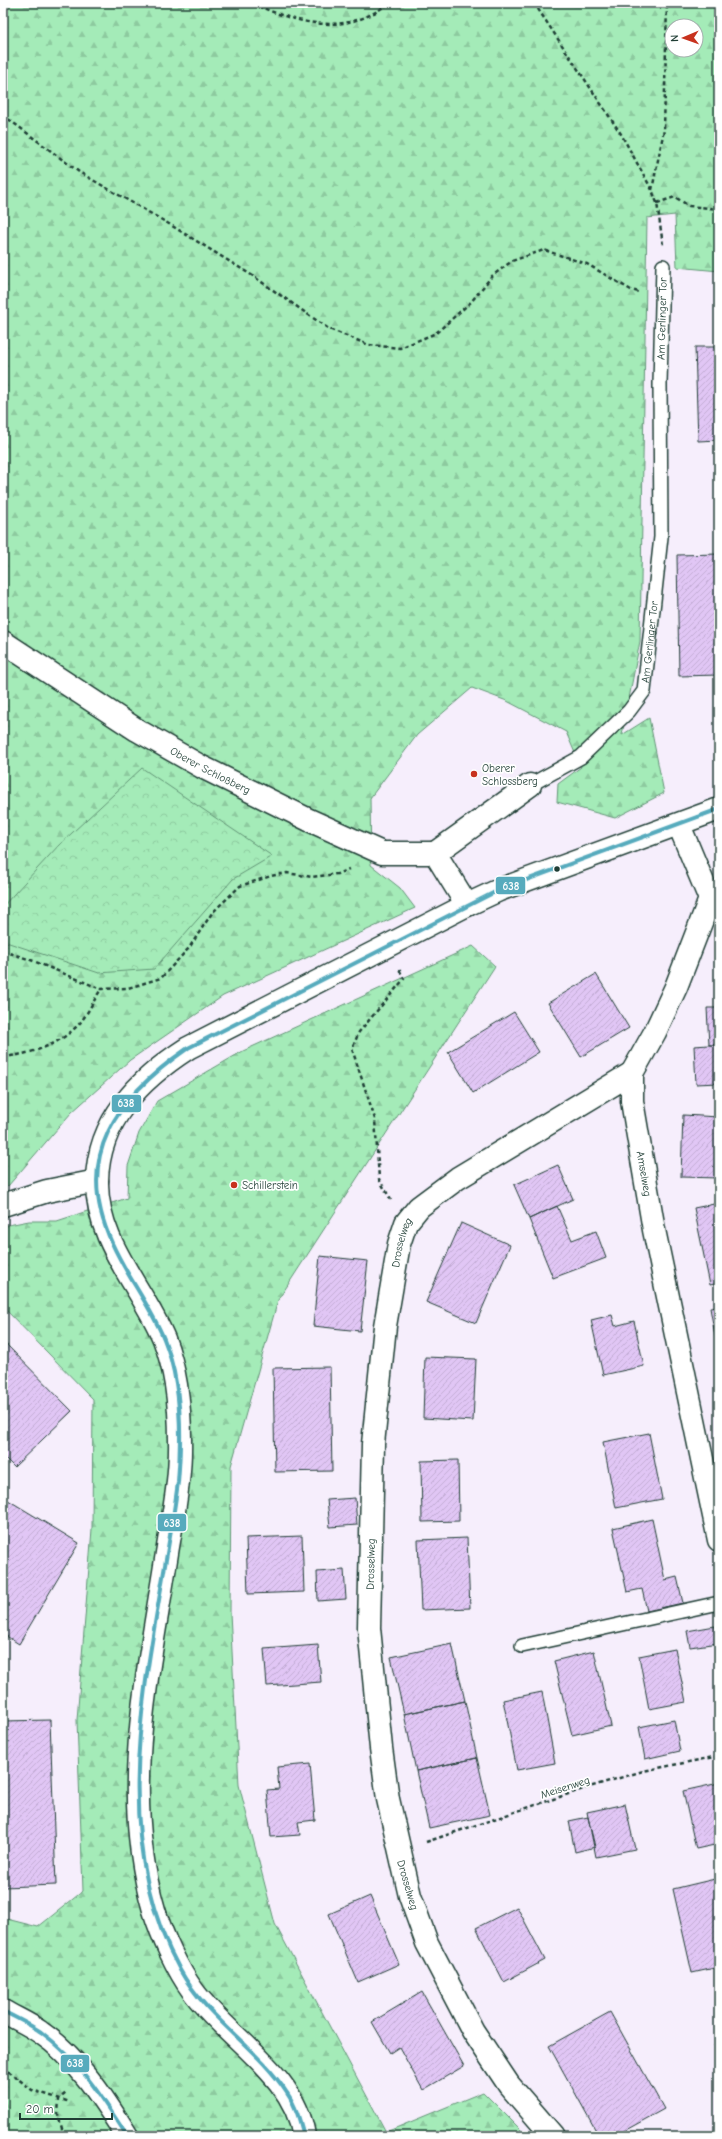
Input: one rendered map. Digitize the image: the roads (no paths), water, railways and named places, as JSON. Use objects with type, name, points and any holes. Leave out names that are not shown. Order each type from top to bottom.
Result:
[{"type":"street","name":"Oberer Schloßberg","points":[[3,642],[137,730],[202,768],[309,820],[382,853],[435,853]]},
{"type":"street","name":"Am Gerlinger Tor","points":[[435,853],[530,785]]},
{"type":"street","points":[[304,2136],[295,2103],[280,2081],[240,2042],[192,1990],[166,1943],[155,1914],[146,1883],[137,1816],[138,1753],[177,1483],[180,1441],[179,1414],[174,1372],[164,1339],[142,1297],[115,1254],[102,1216],[97,1181],[101,1150],[110,1124],[123,1102],[140,1084],[162,1065],[209,1037],[467,904],[499,890],[719,809]]},
{"type":"street","name":"Amselweg","points":[[679,825],[715,897],[655,1032],[632,1073],[632,1101],[654,1230],[719,1540]]},
{"type":"street","points":[[435,853],[467,904]]},
{"type":"street","name":"Drosselweg","points":[[553,2136],[509,2085],[473,2031],[427,1942],[410,1896],[388,1799],[381,1748],[369,1628],[373,1444],[385,1326],[399,1244],[406,1223],[419,1207],[458,1178],[632,1073]]},
{"type":"street","points":[[3,1205],[47,1191],[97,1181]]},
{"type":"street","points":[[3,2011],[41,2033],[63,2052],[86,2076],[127,2136]]},
{"type":"lane","name":"Am Gerlinger Tor","points":[[530,785],[581,757],[629,711],[644,691],[661,537],[660,384],[664,266]]},
{"type":"lane","points":[[522,1646],[719,1603]]},
{"type":"place","name":"Oberer Schlossberg","points":[[474,774]]},
{"type":"place","name":"Schillerstein","points":[[234,1185]]}]
